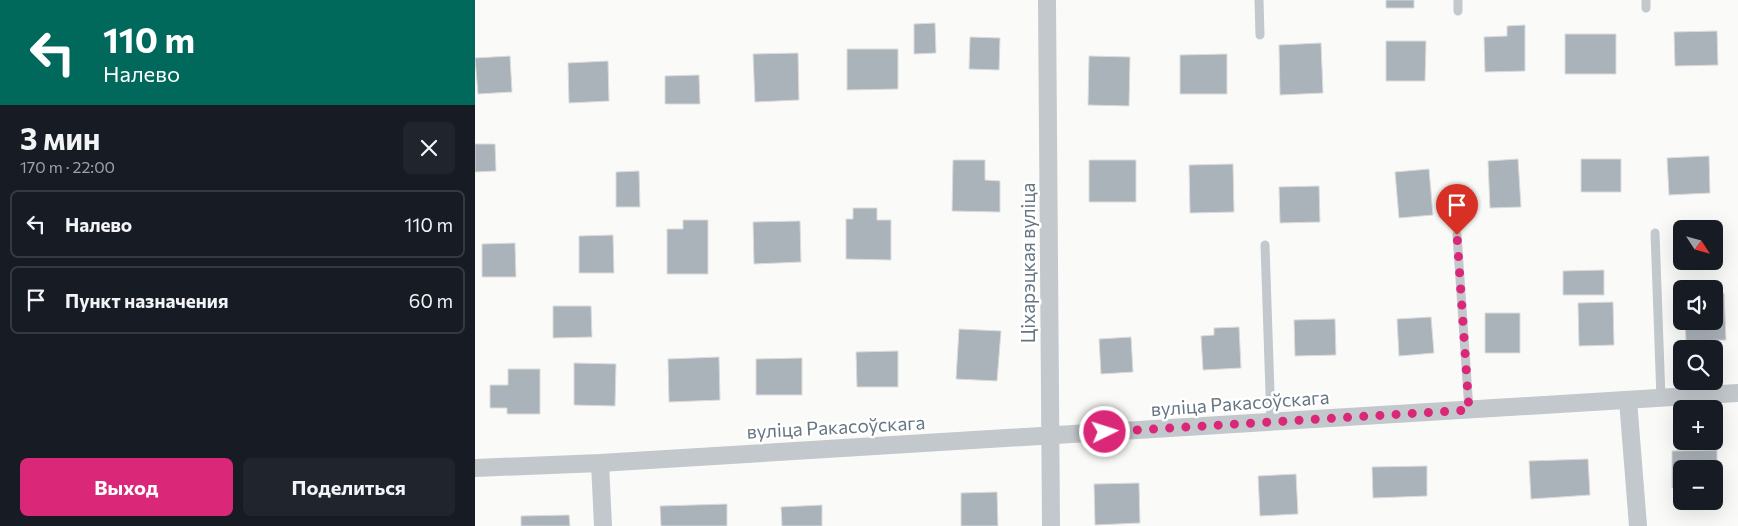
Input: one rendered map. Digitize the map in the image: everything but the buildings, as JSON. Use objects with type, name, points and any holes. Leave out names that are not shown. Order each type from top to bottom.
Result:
[{"type":"street","name":"Ціхарэцкая вуліца","points":[[1047,0],[1051,526]]},
{"type":"street","name":"вуліца Ракасоўскага","points":[[475,468],[600,463],[1738,394]]},
{"type":"street","points":[[1628,400],[1638,526]]},
{"type":"street","points":[[600,463],[603,526]]},
{"type":"lane","points":[[1259,0],[1260,35]]},
{"type":"lane","points":[[1458,0],[1459,11]]},
{"type":"lane","points":[[1655,233],[1661,398]]},
{"type":"lane","points":[[1457,235],[1469,410]]},
{"type":"lane","points":[[1265,245],[1271,422]]},
{"type":"route","points":[[1105,432],[1469,410],[1457,235]]}]
